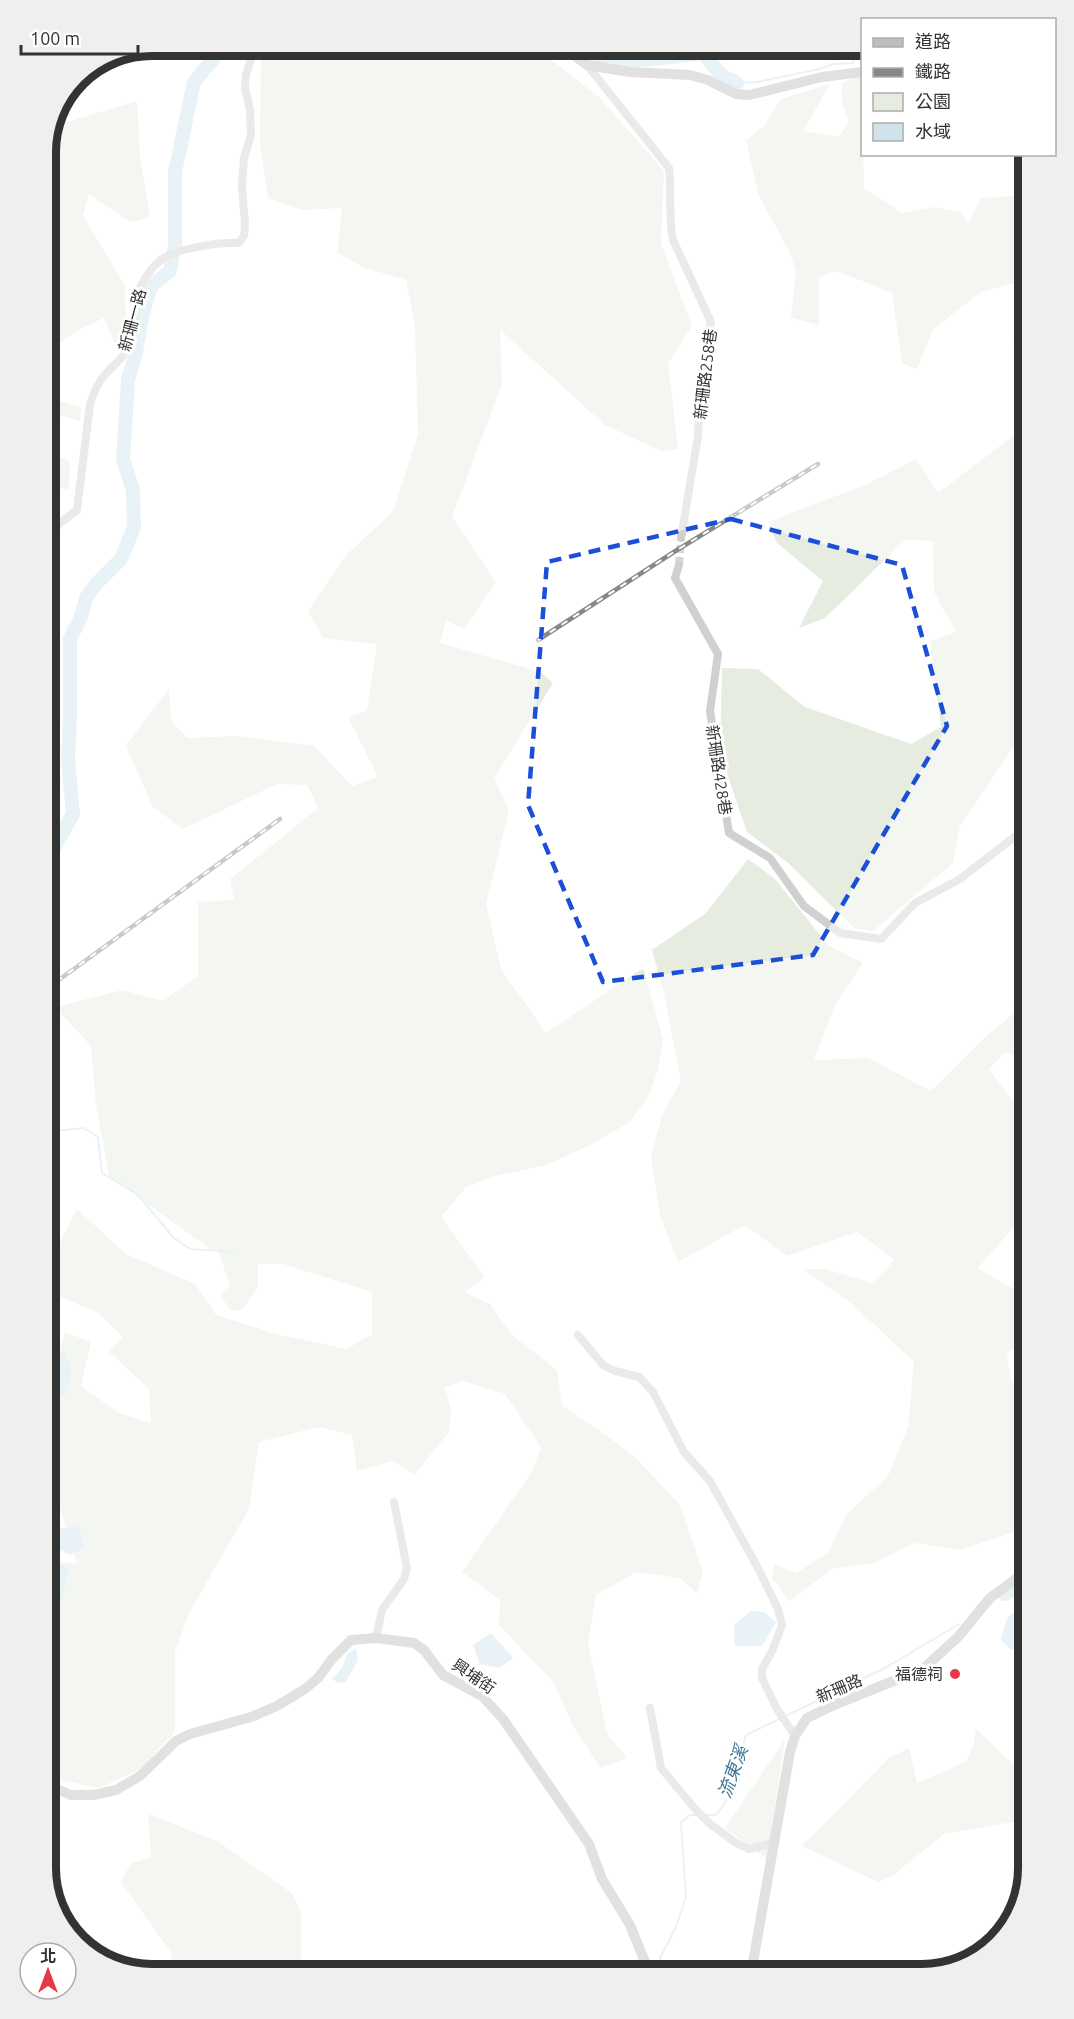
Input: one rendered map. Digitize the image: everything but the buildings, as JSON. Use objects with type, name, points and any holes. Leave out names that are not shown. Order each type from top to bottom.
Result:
[{"type":"street","name":"新珊一路","points":[[56,526],[77,510],[90,404],[96,387],[105,374],[123,358],[132,333],[142,284],[157,264],[167,256],[214,243],[239,243],[244,236],[242,187],[244,158],[251,135],[250,110],[245,88],[246,74],[252,56]]},
{"type":"street","points":[[574,56],[586,65],[630,72],[690,75],[708,80],[736,94],[749,95],[822,77],[861,72]]},
{"type":"street","name":"新珊路258巷","points":[[586,65],[669,168],[670,225],[673,240],[711,322],[702,366],[698,436],[681,538]]},
{"type":"street","name":"新珊路428巷","points":[[679,565],[675,578],[718,654],[710,711],[729,832],[770,858],[804,906],[840,933],[880,939],[915,903],[960,879],[1018,835]]},
{"type":"street","points":[[578,1335],[603,1365],[615,1371],[639,1377],[654,1392],[684,1452],[710,1481],[778,1609],[782,1625],[774,1649],[762,1669],[762,1678],[777,1709],[792,1731],[774,1843],[750,1964]]},
{"type":"street","points":[[376,1638],[382,1610],[404,1579],[407,1568],[394,1502]]},
{"type":"street","name":"新珊路","points":[[792,1731],[807,1718],[834,1705],[923,1669],[958,1637],[990,1598],[1018,1577]]},
{"type":"street","name":"興埔街","points":[[56,1789],[70,1795],[94,1795],[116,1790],[141,1776],[176,1741],[190,1734],[220,1727],[277,1706],[305,1689],[318,1678],[332,1659],[351,1640],[376,1638],[414,1643],[424,1650],[443,1675],[482,1696],[503,1719],[589,1844],[602,1880],[630,1925],[647,1964]]},
{"type":"street","points":[[650,1708],[660,1768],[696,1810],[736,1843],[749,1849],[774,1843]]},
{"type":"highlighted area","points":[[731,519],[902,565],[947,726],[813,955],[603,982],[528,805],[547,562]]},
{"type":"green space","points":[[261,56],[546,56],[599,97],[664,171],[661,243],[692,326],[668,364],[678,449],[661,451],[605,425],[500,330],[502,384],[452,517],[496,582],[464,629],[446,620],[440,643],[541,672],[553,683],[494,778],[509,810],[486,904],[501,969],[546,1033],[640,970],[644,970],[663,1040],[658,1069],[648,1098],[630,1122],[594,1143],[547,1165],[495,1176],[466,1187],[441,1217],[485,1277],[464,1292],[490,1304],[512,1335],[557,1370],[562,1406],[602,1432],[637,1459],[680,1505],[703,1572],[697,1593],[679,1578],[636,1572],[596,1595],[588,1643],[607,1733],[627,1758],[600,1768],[572,1724],[554,1683],[499,1625],[500,1600],[462,1572],[532,1472],[541,1447],[505,1394],[463,1381],[445,1387],[451,1410],[449,1432],[414,1475],[393,1461],[357,1471],[352,1435],[318,1427],[259,1442],[249,1509],[189,1613],[175,1652],[175,1732],[139,1770],[99,1788],[56,1779],[56,1562],[77,1563],[56,1495],[56,1363],[65,1332],[91,1342],[81,1386],[119,1413],[151,1423],[149,1389],[109,1352],[123,1337],[98,1313],[56,1295],[56,1264],[61,1240],[77,1209],[126,1254],[195,1284],[216,1315],[276,1334],[347,1349],[372,1334],[372,1292],[283,1264],[258,1264],[258,1287],[242,1310],[231,1311],[220,1295],[230,1285],[218,1251],[213,1251],[109,1176],[96,1105],[91,1046],[56,1008],[122,990],[163,1001],[198,976],[198,902],[234,900],[230,879],[318,808],[307,785],[277,784],[183,829],[153,807],[126,746],[169,689],[171,720],[187,738],[237,736],[314,746],[352,786],[378,777],[348,717],[367,711],[377,644],[323,638],[308,611],[347,554],[393,512],[418,434],[415,326],[406,280],[365,268],[337,253],[342,208],[302,210],[268,198],[260,144]]},
{"type":"green space","points":[[861,75],[861,156],[863,156],[864,188],[902,213],[935,207],[960,212],[969,223],[981,198],[1016,196],[1018,282],[981,292],[933,329],[917,369],[902,363],[892,293],[833,271],[819,278],[819,325],[791,318],[796,270],[789,251],[759,196],[746,141],[764,126],[781,99],[830,84],[803,131],[838,137],[849,123],[842,102],[842,83]]},
{"type":"green space","points":[[137,101],[140,156],[150,217],[130,222],[89,194],[83,216],[125,286],[126,331],[115,344],[104,318],[78,330],[56,346],[56,146],[60,124]]},
{"type":"green space","points":[[56,372],[60,382],[60,401],[81,407],[80,421],[56,414]]},
{"type":"green space","points":[[1018,432],[1018,740],[960,826],[953,863],[873,931],[854,928],[787,862],[747,832],[720,753],[722,668],[758,669],[805,707],[911,744],[941,727],[930,641],[956,632],[934,592],[933,541],[905,540],[825,618],[799,628],[823,581],[777,543],[768,522],[865,485],[916,459],[938,493]]},
{"type":"green space","points":[[56,455],[70,462],[69,490],[56,487]]},
{"type":"green space","points":[[748,859],[775,879],[828,945],[863,963],[834,1007],[814,1060],[868,1058],[931,1091],[982,1040],[1014,1013],[1018,1016],[1018,1058],[1006,1052],[989,1069],[1014,1102],[1018,1103],[1018,1222],[978,1268],[1018,1292],[1018,1348],[1007,1353],[1011,1381],[1018,1387],[1018,1480],[1014,1483],[1014,1508],[1018,1506],[1018,1531],[960,1550],[915,1543],[874,1563],[834,1568],[789,1601],[772,1578],[774,1564],[796,1573],[828,1553],[847,1514],[888,1476],[908,1427],[914,1362],[851,1303],[803,1269],[825,1269],[872,1283],[895,1260],[857,1232],[787,1256],[745,1225],[678,1262],[660,1216],[651,1157],[662,1115],[681,1081],[663,989],[652,950],[706,913]]},
{"type":"green space","points":[[976,1729],[1018,1770],[1018,1821],[944,1834],[892,1876],[878,1882],[802,1846],[889,1758],[909,1748],[917,1783],[966,1762],[973,1747]]},
{"type":"green space","points":[[785,1739],[767,1859],[725,1828]]},
{"type":"green space","points":[[148,1814],[217,1841],[293,1894],[301,1913],[301,1962],[303,1963],[170,1963],[172,1953],[121,1883],[130,1864],[151,1857]]},
{"type":"water","points":[[66,1352],[71,1375],[62,1396],[56,1391],[56,1354]]},
{"type":"water","points":[[74,1526],[79,1528],[84,1548],[70,1555],[56,1548],[56,1530]]},
{"type":"water","points":[[56,1562],[67,1567],[68,1575],[60,1605],[56,1606]]},
{"type":"water","points":[[751,1611],[764,1612],[776,1622],[762,1646],[735,1646],[734,1625]]},
{"type":"water","points":[[1018,1612],[1018,1649],[1010,1649],[1001,1640],[1005,1623],[1013,1613]]},
{"type":"water","points":[[491,1633],[513,1658],[500,1668],[480,1664],[473,1645]]},
{"type":"water","points":[[356,1648],[358,1660],[346,1682],[338,1683],[332,1679],[342,1668],[347,1654]]},
{"type":"waterway","points":[[56,845],[73,814],[68,759],[70,639],[81,617],[86,598],[96,584],[121,559],[134,527],[133,490],[123,459],[128,380],[151,286],[170,271],[175,244],[175,172],[194,82],[215,56]]},
{"type":"waterway","points":[[603,56],[622,60],[680,56]]},
{"type":"waterway","points":[[705,56],[721,75],[737,83]]},
{"type":"waterway","points":[[737,83],[757,82],[833,64],[853,63],[856,56]]},
{"type":"waterway","points":[[56,1131],[84,1128],[98,1137],[102,1173],[137,1194],[173,1237],[190,1249],[233,1252]]},
{"type":"waterway","name":"流東溪","points":[[1005,1594],[1018,1586]]},
{"type":"waterway","name":"流東溪","points":[[703,1815],[716,1815],[726,1801],[733,1785],[746,1735],[885,1668],[959,1624]]},
{"type":"waterway","name":"流東溪","points":[[662,1964],[660,1958],[676,1927],[686,1897],[681,1822],[690,1815],[698,1815]]},
{"type":"tunnel","points":[[679,565],[681,538]]},
{"type":"railway","points":[[538,640],[677,550],[818,464]]},
{"type":"railway","points":[[56,982],[280,819]]},
{"type":"place","name":"福德祠","points":[[955,1674]]}]
